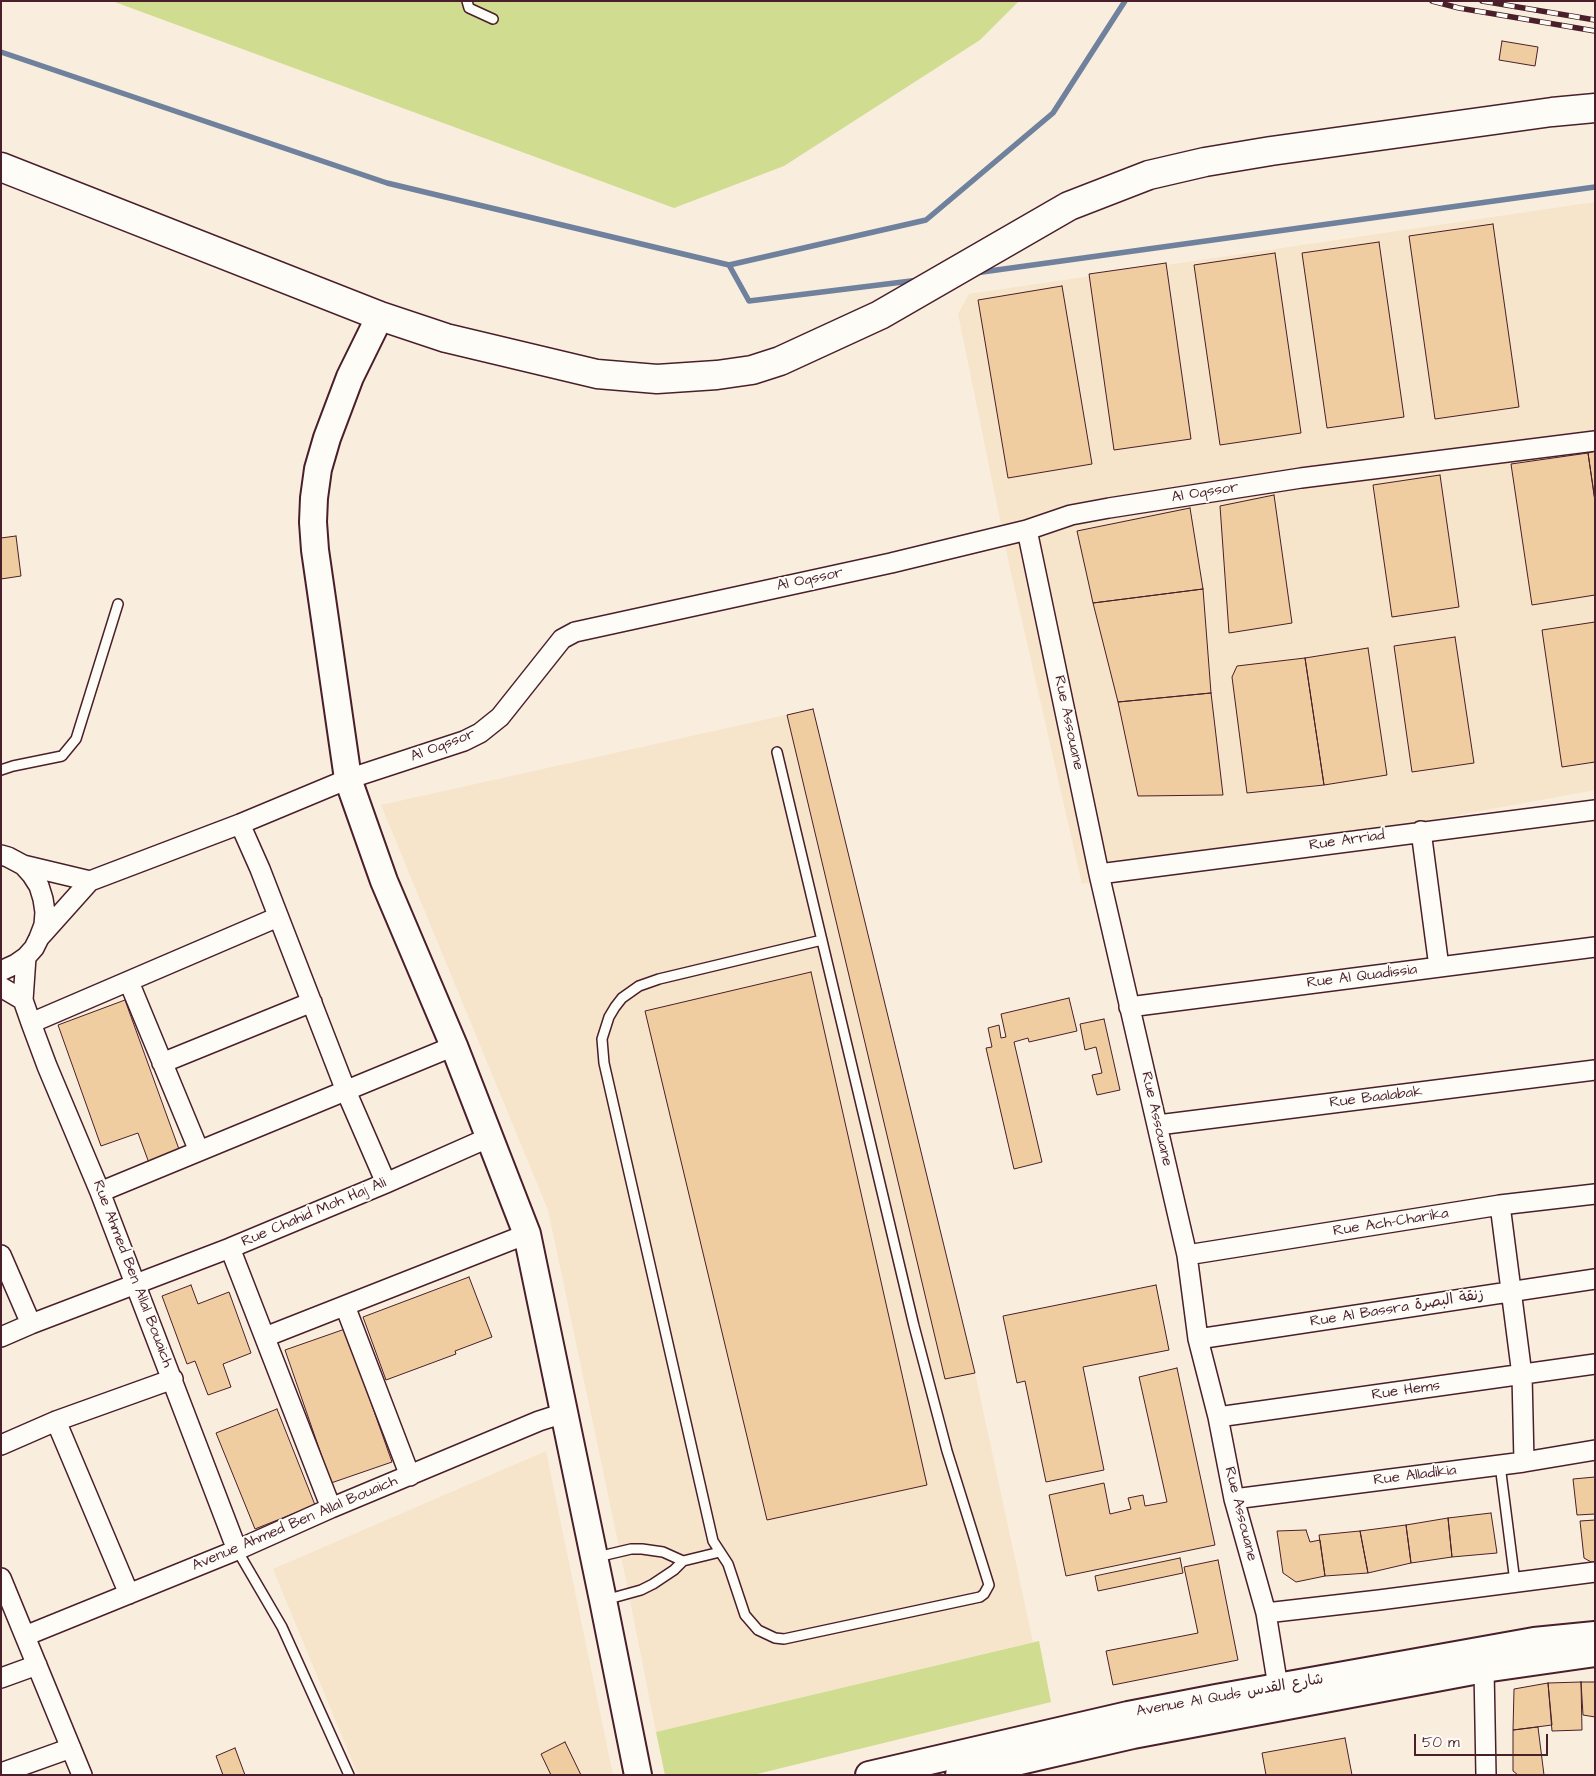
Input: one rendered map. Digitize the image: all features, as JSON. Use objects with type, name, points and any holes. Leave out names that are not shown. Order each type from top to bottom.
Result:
[{"type":"main road","points":[[1,166],[380,316],[446,338],[597,374],[657,380],[752,370],[780,361],[880,315],[1069,206],[1149,175],[1205,162],[1271,151],[1552,112],[1595,108]]},
{"type":"street","points":[[380,316],[350,377],[318,470],[314,498],[313,522],[316,560],[348,779],[384,881],[454,1046],[527,1234],[638,1775]]},
{"type":"street","name":"Al Oqssor","points":[[39,938],[90,881],[240,824],[348,779],[464,741],[480,733],[500,717],[568,634],[891,563],[1027,530],[1071,515],[1301,478],[1595,441]]},
{"type":"street","name":"Rue Assouane","points":[[1027,530],[1099,874],[1187,1255],[1198,1339],[1218,1417],[1234,1499],[1266,1613],[1280,1698]]},
{"type":"street","name":"Rue Arriad","points":[[1099,874],[1595,810]]},
{"type":"street","points":[[240,824],[346,1091],[386,1183]]},
{"type":"street","points":[[1421,832],[1438,967]]},
{"type":"street","points":[[1,855],[23,865],[90,881]]},
{"type":"street","points":[[1,971],[26,957],[39,938],[44,925],[45,912],[39,886],[23,865]]},
{"type":"street","points":[[31,1023],[278,917]]},
{"type":"street","name":"Rue Al Quadissia","points":[[1129,1007],[1595,946]]},
{"type":"street","name":"Rue Ahmed Ben Allal Bouaich","points":[[26,957],[23,1000],[31,1023],[100,1192],[237,1550]]},
{"type":"street","points":[[129,982],[199,1151]]},
{"type":"street","points":[[1,987],[23,1000]]},
{"type":"street","points":[[162,1063],[312,1002]]},
{"type":"street","points":[[100,1192],[454,1046]]},
{"type":"street","name":"Rue Baalabak","points":[[1158,1125],[1595,1070]]},
{"type":"street","name":"Rue Chahid Moh Haj Ali","points":[[1,1337],[230,1248],[490,1137]]},
{"type":"street","name":"Rue Ach–Charika","points":[[1187,1255],[1500,1205],[1595,1194]]},
{"type":"street","points":[[1500,1205],[1522,1375],[1524,1462]]},
{"type":"street","points":[[265,1337],[527,1234]]},
{"type":"street","points":[[230,1248],[331,1508]]},
{"type":"street","points":[[1,1255],[31,1324]]},
{"type":"street","name":"Rue Al Bassra زنقة البصرة","points":[[1198,1339],[1595,1279]]},
{"type":"street","points":[[346,1306],[410,1476]]},
{"type":"street","name":"Rue Hems","points":[[1218,1417],[1595,1364]]},
{"type":"street","points":[[1,1445],[56,1421],[173,1379]]},
{"type":"street","name":"Avenue Ahmed Ben Allal Bouaich","points":[[25,1636],[237,1550],[331,1508],[540,1421],[564,1413]]},
{"type":"street","points":[[56,1421],[129,1594]]},
{"type":"street","name":"Rue Alladikia","points":[[1234,1499],[1524,1462],[1595,1450]]},
{"type":"street","points":[[1266,1613],[1595,1572]]},
{"type":"street","points":[[1,1578],[82,1775]]},
{"type":"street","name":"Avenue Al Quds شارع القدس","points":[[959,1775],[1133,1735],[1280,1698],[1534,1641],[1595,1635]]},
{"type":"street","name":"Avenue Al Quds شارع القدس","points":[[869,1775],[1128,1715],[1280,1698],[1595,1654]]},
{"type":"street","points":[[1,1678],[36,1665]]},
{"type":"street","points":[[1484,1669],[1486,1775]]},
{"type":"street","points":[[1,1773],[71,1748]]},
{"type":"lane","points":[[467,1],[469,8],[493,19]]},
{"type":"lane","points":[[1,770],[62,756],[76,739],[118,604]]},
{"type":"lane","points":[[777,752],[927,1378],[989,1585],[980,1597],[784,1639],[775,1638],[758,1630],[745,1615],[728,1564],[713,1541],[604,1063],[602,1040],[614,1007],[622,998],[639,986],[658,979],[822,940]]},
{"type":"lane","points":[[1500,1465],[1515,1582]]},
{"type":"lane","points":[[594,1558],[631,1549],[663,1552],[683,1560],[720,1552]]},
{"type":"lane","points":[[237,1550],[282,1626],[349,1775]]},
{"type":"lane","points":[[603,1600],[635,1592],[653,1584],[674,1570],[683,1560]]},
{"type":"shaded area","points":[[1595,202],[1595,790],[1082,884],[1009,564],[958,314],[969,294]]},
{"type":"shaded area","points":[[813,709],[975,1373],[1033,1642],[656,1732],[548,1210],[381,805]]},
{"type":"shaded area","points":[[546,1451],[613,1775],[358,1775],[273,1569]]},
{"type":"green space","points":[[112,1],[1019,1],[980,40],[784,166],[674,208]]},
{"type":"green space","points":[[1039,1641],[1051,1702],[753,1775],[665,1775],[656,1732]]},
{"type":"building","points":[[1502,41],[1538,47],[1535,66],[1499,60]]},
{"type":"building","points":[[1493,224],[1519,407],[1435,419],[1409,236]]},
{"type":"building","points":[[1379,242],[1404,417],[1327,428],[1302,253]]},
{"type":"building","points":[[1275,253],[1301,433],[1220,445],[1194,265]]},
{"type":"building","points":[[1166,263],[1191,439],[1114,450],[1089,274]]},
{"type":"building","points":[[1062,286],[1092,464],[1008,478],[978,300]]},
{"type":"building","points":[[1595,451],[1595,501],[1588,453]]},
{"type":"building","points":[[1588,453],[1595,501],[1595,595],[1532,605],[1511,464]]},
{"type":"building","points":[[1440,475],[1459,607],[1392,617],[1373,485]]},
{"type":"building","points":[[1274,495],[1292,623],[1229,633],[1220,506]]},
{"type":"building","points":[[1190,508],[1203,589],[1093,603],[1077,531]]},
{"type":"building","points":[[16,536],[21,576],[1,579],[1,538]]},
{"type":"building","points":[[1203,589],[1211,693],[1118,702],[1093,603]]},
{"type":"building","points":[[1595,622],[1595,762],[1562,767],[1542,630]]},
{"type":"building","points":[[1455,637],[1474,763],[1412,772],[1394,646]]},
{"type":"building","points":[[1368,648],[1387,775],[1324,785],[1305,658]]},
{"type":"building","points":[[1305,658],[1324,785],[1247,793],[1232,677],[1237,666]]},
{"type":"building","points":[[1211,693],[1223,795],[1138,796],[1118,702]]},
{"type":"building","points":[[813,709],[975,1373],[945,1379],[787,715]]},
{"type":"building","points":[[811,972],[927,1485],[767,1520],[645,1011]]},
{"type":"building","points":[[1069,998],[1077,1031],[1029,1042],[1028,1038],[1014,1042],[1042,1162],[1014,1169],[986,1048],[992,1047],[988,1028],[999,1025],[1001,1038],[1006,1037],[1001,1014]]},
{"type":"building","points":[[125,1000],[180,1152],[149,1163],[138,1133],[101,1146],[58,1025]]},
{"type":"building","points":[[1104,1019],[1120,1090],[1097,1095],[1092,1075],[1102,1073],[1096,1047],[1085,1050],[1080,1024]]},
{"type":"building","points":[[469,1277],[492,1337],[455,1351],[456,1354],[386,1380],[363,1317]]},
{"type":"building","points":[[191,1285],[198,1304],[229,1292],[251,1353],[223,1364],[231,1387],[208,1395],[195,1361],[187,1364],[162,1296]]},
{"type":"building","points":[[1156,1285],[1169,1350],[1083,1367],[1104,1470],[1046,1482],[1025,1381],[1017,1383],[1003,1316]]},
{"type":"building","points":[[345,1329],[392,1462],[331,1483],[285,1350]]},
{"type":"building","points":[[1177,1368],[1215,1545],[1066,1576],[1049,1495],[1104,1483],[1110,1514],[1131,1509],[1128,1498],[1143,1495],[1145,1506],[1167,1502],[1139,1377]]},
{"type":"building","points":[[277,1409],[315,1505],[255,1529],[216,1433]]},
{"type":"building","points":[[1595,1477],[1595,1514],[1577,1515],[1573,1479]]},
{"type":"building","points":[[1491,1513],[1497,1553],[1452,1557],[1448,1518]]},
{"type":"building","points":[[1448,1518],[1452,1557],[1411,1563],[1406,1525]]},
{"type":"building","points":[[1595,1520],[1595,1563],[1593,1563],[1584,1558],[1580,1521]]},
{"type":"building","points":[[1406,1525],[1411,1563],[1368,1573],[1360,1531]]},
{"type":"building","points":[[1306,1530],[1310,1542],[1320,1540],[1325,1576],[1296,1582],[1283,1573],[1277,1531]]},
{"type":"building","points":[[1360,1531],[1368,1573],[1325,1576],[1319,1535]]},
{"type":"building","points":[[1180,1558],[1183,1573],[1098,1591],[1095,1576]]},
{"type":"building","points":[[1218,1560],[1238,1660],[1113,1685],[1106,1651],[1198,1633],[1184,1567]]},
{"type":"building","points":[[1581,1682],[1595,1682],[1595,1717],[1583,1715]]},
{"type":"building","points":[[1581,1682],[1582,1730],[1552,1731],[1548,1683]]},
{"type":"building","points":[[1548,1683],[1552,1725],[1513,1730],[1514,1689]]},
{"type":"building","points":[[1538,1727],[1544,1775],[1518,1775],[1513,1771],[1513,1730]]},
{"type":"building","points":[[1345,1738],[1352,1775],[1266,1775],[1262,1753]]},
{"type":"building","points":[[565,1742],[581,1775],[551,1775],[541,1754]]},
{"type":"building","points":[[235,1748],[245,1775],[223,1775],[216,1756]]},
{"type":"waterway","points":[[729,265],[926,220],[1053,113],[1125,1]]},
{"type":"waterway","points":[[1,52],[387,183],[729,265],[749,301],[919,280]]},
{"type":"waterway","points":[[975,273],[1595,187]]},
{"type":"railway","points":[[1432,1],[1459,8],[1595,31]]},
{"type":"railway","points":[[1482,1],[1595,20]]}]
